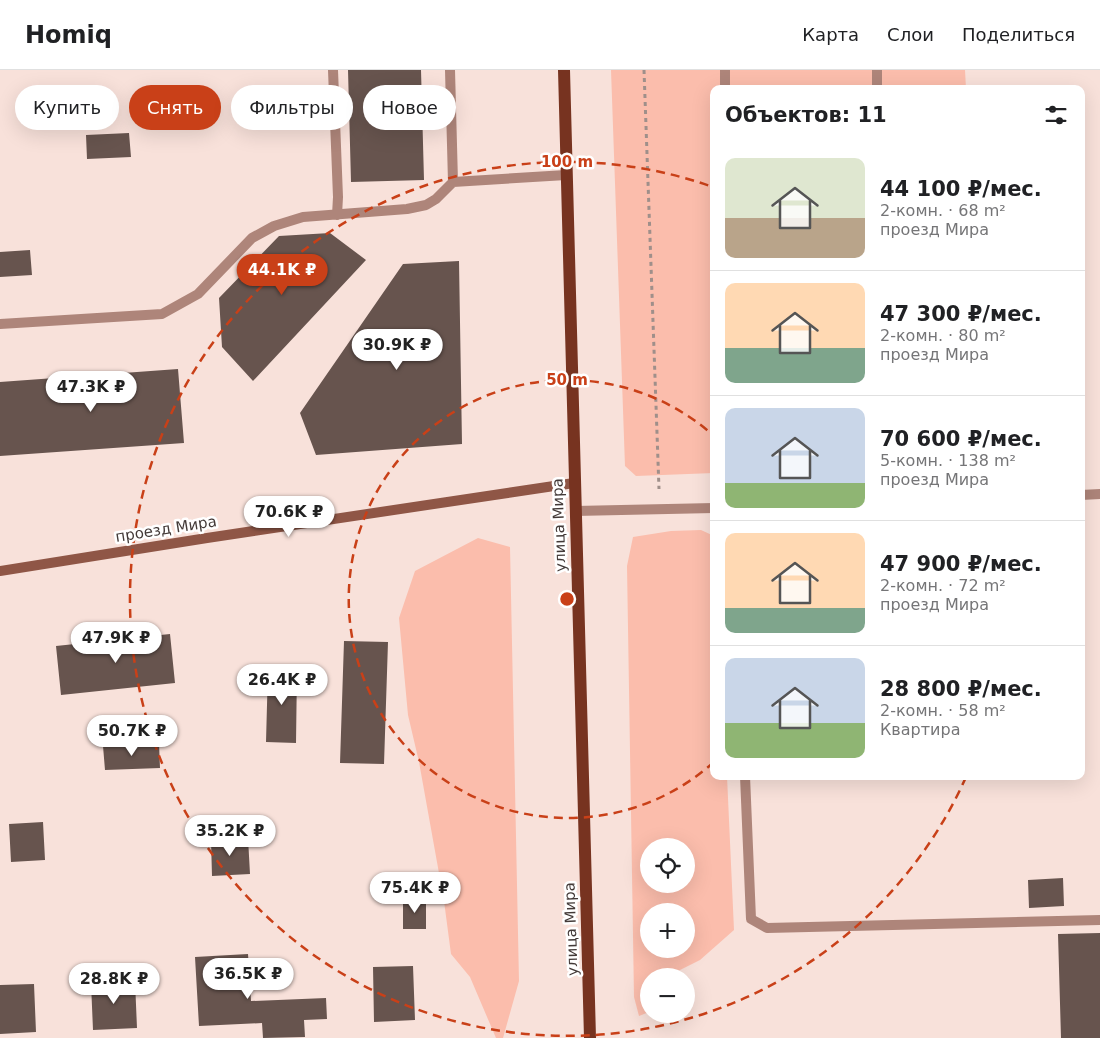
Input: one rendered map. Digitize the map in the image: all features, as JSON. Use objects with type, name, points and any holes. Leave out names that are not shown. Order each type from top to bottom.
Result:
[{"type":"main road","name":"улица Мира","points":[[564,70],[590,1038]]},
{"type":"street","name":"проезд Мира","points":[[0,571],[197,539],[574,483]]},
{"type":"lane","points":[[333,70],[337,215]]},
{"type":"lane","points":[[450,70],[453,182]]},
{"type":"lane","points":[[725,70],[725,85]]},
{"type":"lane","points":[[877,70],[877,85]]},
{"type":"lane","points":[[0,324],[162,314],[198,294],[252,238],[274,226],[303,217],[407,209],[426,205],[441,195],[453,182],[566,175]]},
{"type":"lane","points":[[1085,495],[1100,494]]},
{"type":"lane","points":[[575,511],[710,508]]},
{"type":"lane","points":[[745,780],[751,919],[767,928],[1100,920]]},
{"type":"path","points":[[644,70],[659,509]]},
{"type":"shaded area","points":[[611,70],[965,70],[966,85],[710,85],[710,473],[636,476],[625,466]]},
{"type":"shaded area","points":[[701,530],[710,534],[710,780],[727,780],[734,930],[700,960],[684,968],[640,968],[639,1016],[634,997],[627,566],[633,537],[671,531]]},
{"type":"shaded area","points":[[478,538],[510,547],[519,981],[503,1038],[496,1038],[470,977],[451,954],[444,901],[419,762],[408,715],[399,618],[415,571]]},
{"type":"building","points":[[348,70],[421,70],[421,85],[363,85],[363,130],[423,130],[424,180],[351,182],[350,130],[353,130],[353,85],[348,85]]},
{"type":"building","points":[[129,133],[131,157],[87,159],[86,135]]},
{"type":"building","points":[[330,233],[366,260],[253,381],[222,347],[219,298],[279,236]]},
{"type":"building","points":[[30,250],[32,275],[0,277],[0,252]]},
{"type":"building","points":[[459,261],[462,444],[316,455],[300,413],[403,264]]},
{"type":"building","points":[[178,369],[184,443],[0,456],[0,382]]},
{"type":"building","points":[[170,634],[175,683],[61,695],[56,646]]},
{"type":"building","points":[[344,641],[388,642],[384,764],[340,763]]},
{"type":"building","points":[[268,668],[297,669],[296,743],[266,742]]},
{"type":"building","points":[[159,743],[160,768],[105,770],[103,746]]},
{"type":"building","points":[[43,822],[45,860],[11,862],[9,824]]},
{"type":"building","points":[[248,838],[250,874],[212,876],[211,840]]},
{"type":"building","points":[[1063,878],[1064,906],[1029,908],[1028,880]]},
{"type":"building","points":[[426,898],[426,929],[403,929],[403,899]]},
{"type":"building","points":[[1100,933],[1100,1038],[1061,1038],[1058,934]]},
{"type":"building","points":[[248,954],[251,1001],[326,998],[327,1019],[304,1020],[305,1037],[263,1038],[262,1023],[199,1026],[195,957]]},
{"type":"building","points":[[413,966],[415,1020],[374,1022],[373,967]]},
{"type":"building","points":[[135,981],[137,1028],[93,1030],[91,983]]},
{"type":"building","points":[[34,984],[36,1032],[0,1034],[0,985]]}]
